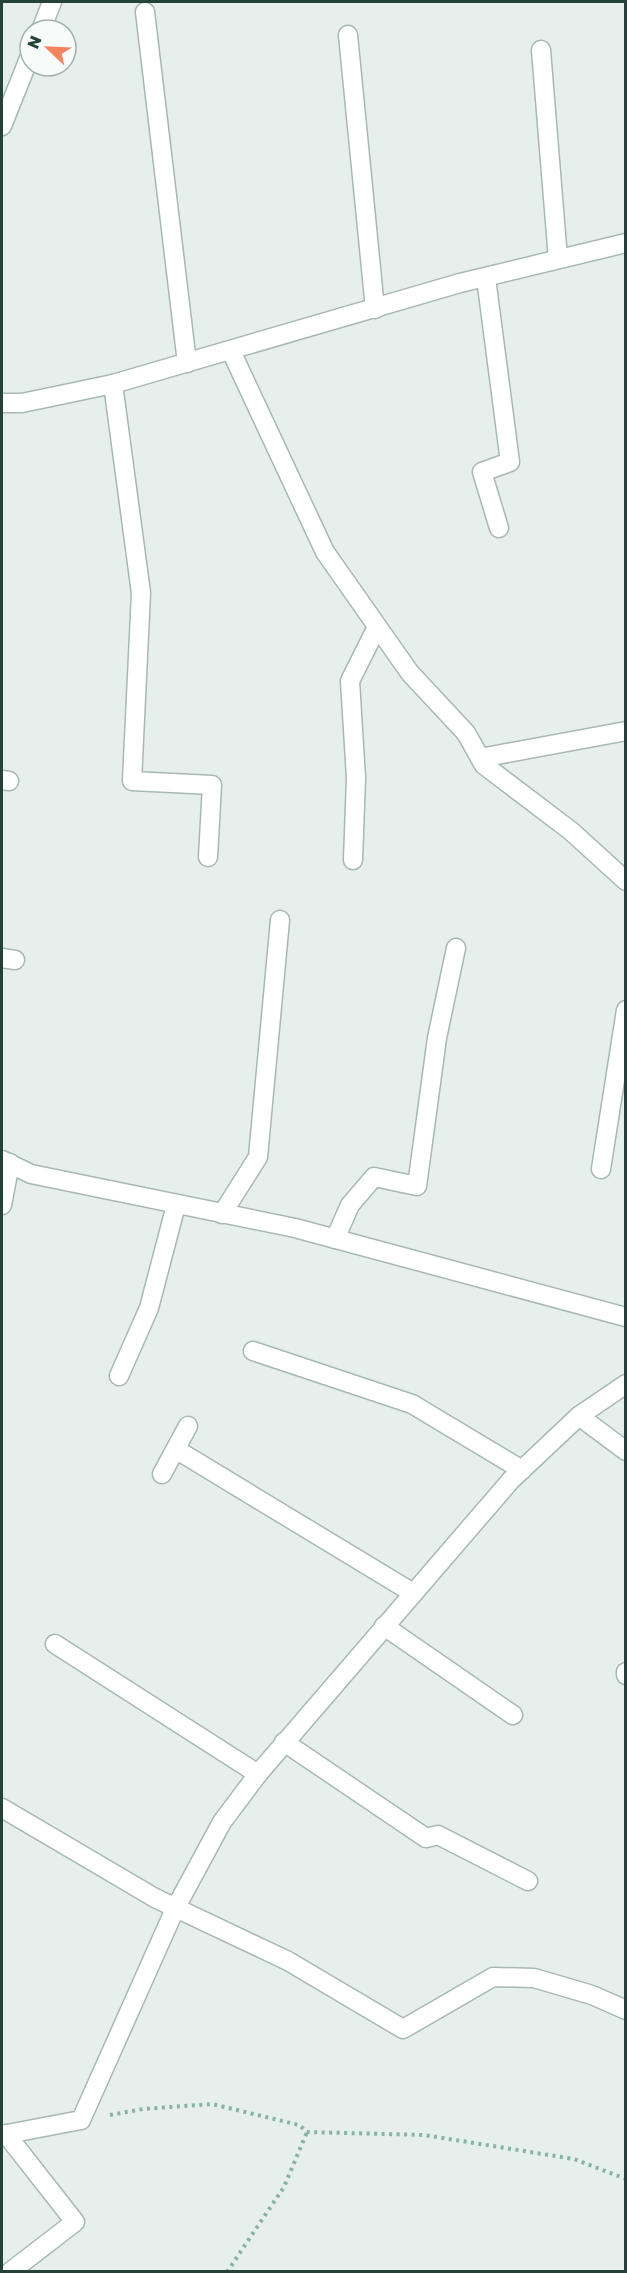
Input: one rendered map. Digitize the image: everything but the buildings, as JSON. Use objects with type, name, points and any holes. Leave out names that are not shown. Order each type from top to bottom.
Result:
[{"type":"street","points":[[46,18],[52,2]]},
{"type":"street","points":[[145,12],[187,363]]},
{"type":"street","points":[[348,34],[375,309]]},
{"type":"street","points":[[541,50],[558,259]]},
{"type":"street","points":[[2,126],[21,78]]},
{"type":"street","points":[[2,403],[22,403],[113,384],[486,278],[626,243]]},
{"type":"street","points":[[486,278],[510,462],[482,472],[499,528]]},
{"type":"street","points":[[231,351],[325,552],[411,673],[466,732],[484,765],[571,831],[626,881]]},
{"type":"street","points":[[113,384],[141,593],[132,781],[212,785],[208,857]]},
{"type":"street","points":[[353,860],[356,778],[350,681],[377,627]]},
{"type":"street","points":[[480,758],[626,731]]},
{"type":"street","points":[[222,1214],[258,1156],[280,920]]},
{"type":"street","points":[[335,1239],[350,1205],[374,1177],[417,1186],[437,1038],[456,948]]},
{"type":"street","points":[[601,1169],[626,1010]]},
{"type":"street","points":[[2,1205],[6,1162],[31,1174],[335,1239],[626,1317]]},
{"type":"street","points":[[119,1376],[149,1308],[176,1205]]},
{"type":"street","points":[[253,1351],[412,1404],[522,1470]]},
{"type":"street","points":[[10,2271],[75,2222],[4,2134],[81,2120],[175,1909],[222,1822],[284,1742],[522,1470],[579,1416],[626,1384]]},
{"type":"street","points":[[579,1416],[626,1451]]},
{"type":"street","points":[[162,1474],[188,1426]]},
{"type":"street","points":[[177,1450],[412,1593]]},
{"type":"street","points":[[384,1626],[513,1715]]},
{"type":"street","points":[[55,1644],[258,1774]]},
{"type":"street","points":[[284,1742],[426,1838],[438,1835],[528,1881]]},
{"type":"street","points":[[2,1808],[175,1909],[288,1961],[403,2029],[493,1977],[534,1978],[592,1995],[626,2010]]},
{"type":"path","points":[[81,2120],[143,2109],[212,2104],[299,2125],[307,2132],[424,2135],[574,2159],[626,2179]]},
{"type":"path","points":[[227,2271],[284,2187],[307,2132]]}]
